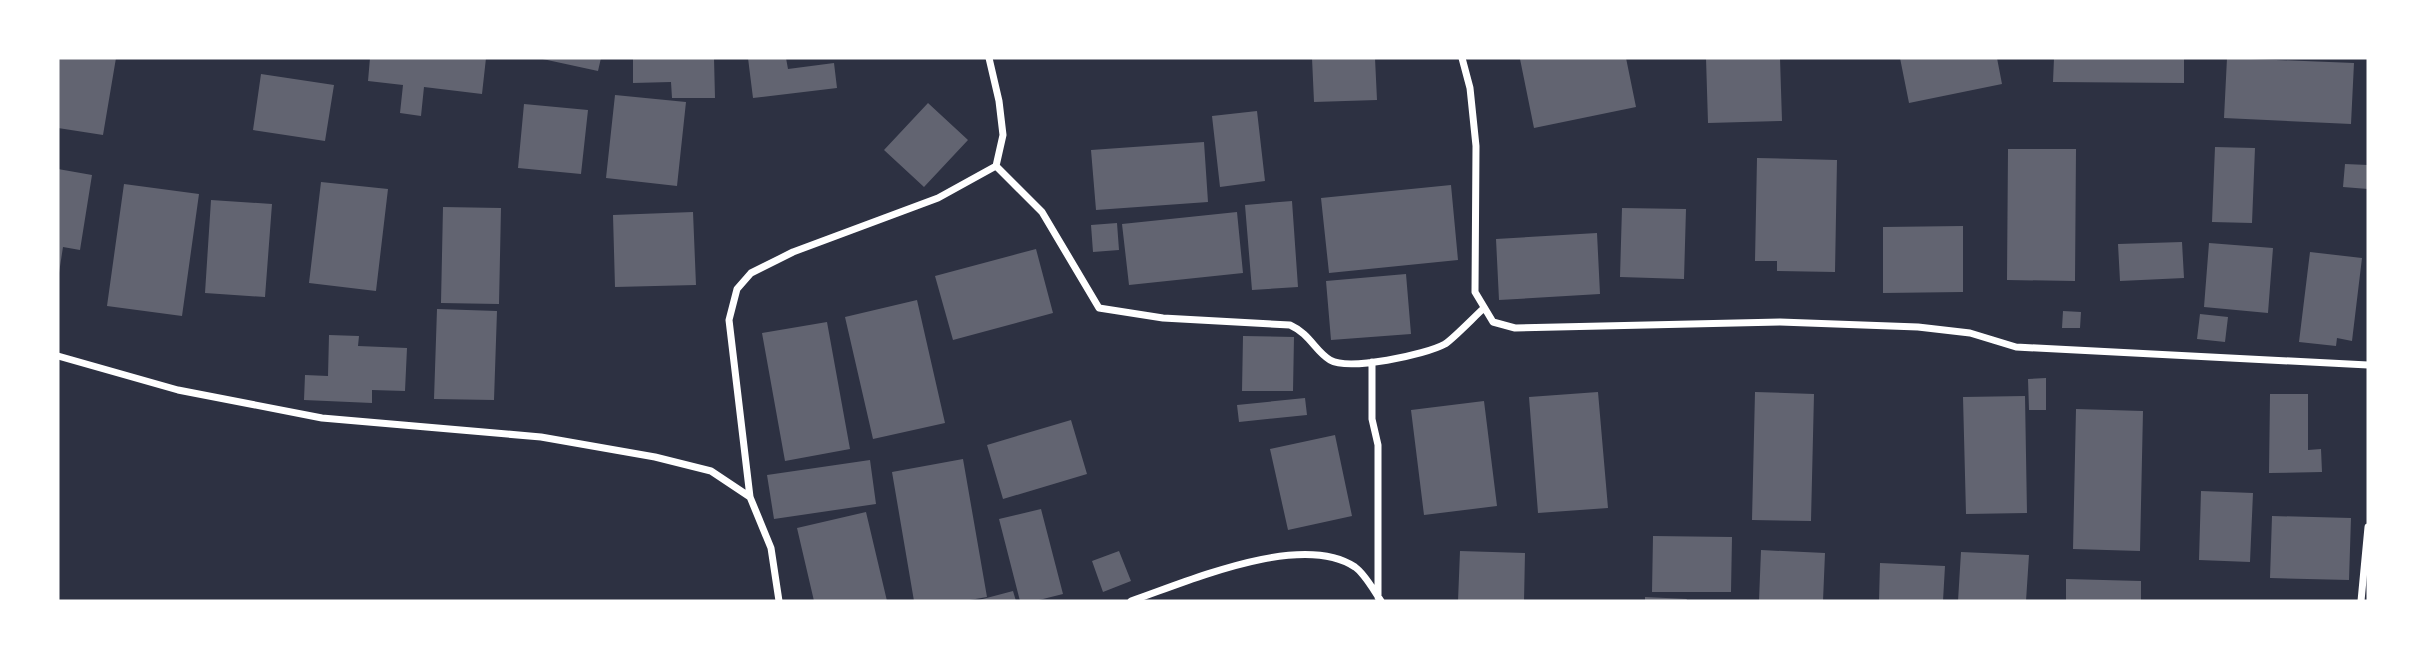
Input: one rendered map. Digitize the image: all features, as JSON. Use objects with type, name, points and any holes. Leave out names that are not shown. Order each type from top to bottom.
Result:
[{"type":"street","points":[[779,601],[771,548],[750,497],[729,320],[737,289],[751,273],[793,252],[938,198],[996,166],[1003,135],[999,101],[989,58]]},
{"type":"street","points":[[1462,58],[1470,89],[1476,146],[1475,292],[1493,322],[1515,328],[1780,322],[1918,327],[1970,333],[2016,347],[2368,365]]},
{"type":"street","points":[[996,166],[1042,212],[1099,308],[1163,318],[1290,325],[1300,329],[1329,360],[1344,364],[1394,360],[1446,343],[1484,308]]},
{"type":"street","points":[[58,356],[178,390],[322,418],[541,438],[655,457],[711,471],[750,497]]},
{"type":"street","points":[[1372,362],[1372,419],[1378,445],[1380,599]]},
{"type":"street","points":[[2361,601],[2368,527]]},
{"type":"street","points":[[1131,601],[1238,565],[1286,555],[1320,554],[1356,568],[1380,599]]},
{"type":"building","points":[[58,58],[116,58],[103,135],[58,128]]},
{"type":"building","points":[[370,58],[486,58],[482,94],[424,87],[421,116],[400,113],[403,85],[368,81]]},
{"type":"building","points":[[538,58],[601,58],[598,71]]},
{"type":"building","points":[[633,58],[714,58],[715,98],[672,98],[671,82],[633,83]]},
{"type":"building","points":[[748,58],[786,58],[788,69],[834,63],[837,88],[753,98]]},
{"type":"building","points":[[1312,58],[1375,58],[1377,100],[1314,102]]},
{"type":"building","points":[[1626,58],[1636,107],[1534,128],[1520,59]]},
{"type":"building","points":[[1706,58],[1780,58],[1782,121],[1708,123]]},
{"type":"building","points":[[1900,58],[1997,58],[2002,84],[1909,103]]},
{"type":"building","points":[[2054,58],[2184,58],[2184,83],[2053,82]]},
{"type":"building","points":[[2227,58],[2354,63],[2351,124],[2224,118]]},
{"type":"building","points":[[261,74],[334,85],[325,141],[253,130]]},
{"type":"building","points":[[615,95],[686,102],[677,186],[606,178]]},
{"type":"building","points":[[928,103],[968,140],[924,187],[884,150]]},
{"type":"building","points":[[524,104],[588,110],[581,174],[518,168]]},
{"type":"building","points":[[1257,111],[1265,181],[1220,187],[1212,116]]},
{"type":"building","points":[[1204,142],[1208,202],[1096,210],[1091,150]]},
{"type":"building","points":[[2215,147],[2255,148],[2252,223],[2212,222]]},
{"type":"building","points":[[2008,149],[2076,149],[2075,281],[2007,280]]},
{"type":"building","points":[[1757,158],[1837,160],[1835,272],[1777,271],[1777,261],[1755,261]]},
{"type":"building","points":[[2345,164],[2368,165],[2368,189],[2343,187]]},
{"type":"building","points":[[58,169],[92,175],[80,250],[63,247],[59,273]]},
{"type":"building","points":[[321,182],[388,189],[376,291],[309,283]]},
{"type":"building","points":[[124,184],[199,194],[182,316],[107,306]]},
{"type":"building","points":[[1451,185],[1458,260],[1329,273],[1321,198]]},
{"type":"building","points":[[211,200],[272,204],[265,297],[205,293]]},
{"type":"building","points":[[1292,201],[1298,287],[1252,290],[1245,205]]},
{"type":"building","points":[[443,207],[501,208],[499,304],[441,303]]},
{"type":"building","points":[[1622,208],[1686,209],[1684,279],[1620,277]]},
{"type":"building","points":[[693,212],[696,285],[615,287],[613,215]]},
{"type":"building","points":[[1237,212],[1243,273],[1129,285],[1122,224]]},
{"type":"building","points":[[1117,223],[1119,250],[1093,252],[1091,225]]},
{"type":"building","points":[[1963,226],[1963,292],[1883,293],[1883,227]]},
{"type":"building","points":[[1597,233],[1600,294],[1499,300],[1496,239]]},
{"type":"building","points":[[2182,242],[2184,278],[2120,281],[2118,244]]},
{"type":"building","points":[[2209,243],[2273,248],[2268,313],[2204,307]]},
{"type":"building","points":[[1036,249],[1053,313],[953,340],[935,276]]},
{"type":"building","points":[[2310,252],[2362,258],[2352,341],[2337,338],[2336,346],[2299,342]]},
{"type":"building","points":[[1406,274],[1411,334],[1331,340],[1326,281]]},
{"type":"building","points":[[917,300],[945,423],[873,439],[845,317]]},
{"type":"building","points":[[437,309],[497,311],[494,400],[434,399]]},
{"type":"building","points":[[2063,311],[2081,312],[2080,328],[2062,328]]},
{"type":"building","points":[[2200,314],[2228,317],[2225,342],[2197,339]]},
{"type":"building","points":[[827,322],[850,449],[785,461],[762,333]]},
{"type":"building","points":[[329,335],[359,336],[358,346],[407,348],[405,391],[372,390],[372,403],[304,400],[305,375],[328,376]]},
{"type":"building","points":[[1243,336],[1294,337],[1293,391],[1242,391]]},
{"type":"building","points":[[2046,378],[2046,410],[2029,410],[2028,379]]},
{"type":"building","points":[[1598,392],[1608,508],[1538,513],[1529,397]]},
{"type":"building","points":[[1755,392],[1814,394],[1811,521],[1752,520]]},
{"type":"building","points":[[2270,394],[2308,394],[2308,450],[2321,449],[2322,472],[2269,473]]},
{"type":"building","points":[[2025,396],[2027,513],[1966,514],[1963,397]]},
{"type":"building","points":[[1305,398],[1307,415],[1239,422],[1237,405]]},
{"type":"building","points":[[1484,401],[1497,506],[1424,515],[1411,410]]},
{"type":"building","points":[[2076,409],[2143,411],[2140,551],[2073,549]]},
{"type":"building","points":[[1071,420],[1087,474],[1003,499],[987,445]]},
{"type":"building","points":[[1335,435],[1352,516],[1288,530],[1270,449]]},
{"type":"building","points":[[963,459],[987,597],[964,601],[914,601],[892,472]]},
{"type":"building","points":[[870,460],[876,504],[774,519],[767,475]]},
{"type":"building","points":[[2201,491],[2253,493],[2250,562],[2199,560]]},
{"type":"building","points":[[1041,509],[1063,594],[1035,601],[1020,601],[999,519]]},
{"type":"building","points":[[866,512],[887,601],[814,601],[797,528]]},
{"type":"building","points":[[2272,516],[2351,518],[2349,580],[2270,578]]},
{"type":"building","points":[[1653,536],[1732,537],[1731,592],[1652,592]]},
{"type":"building","points":[[1761,550],[1825,553],[1823,601],[1759,601]]},
{"type":"building","points":[[1119,551],[1131,581],[1103,592],[1092,561]]},
{"type":"building","points":[[1460,551],[1525,553],[1524,601],[1458,601]]},
{"type":"building","points":[[1961,552],[2029,555],[2026,601],[1958,601]]},
{"type":"building","points":[[1880,563],[1945,566],[1943,601],[1879,601]]},
{"type":"building","points":[[2066,579],[2141,581],[2141,601],[2066,601]]},
{"type":"building","points":[[1013,591],[1016,601],[979,601],[979,600]]},
{"type":"building","points":[[1645,597],[1687,599],[1645,601]]}]
